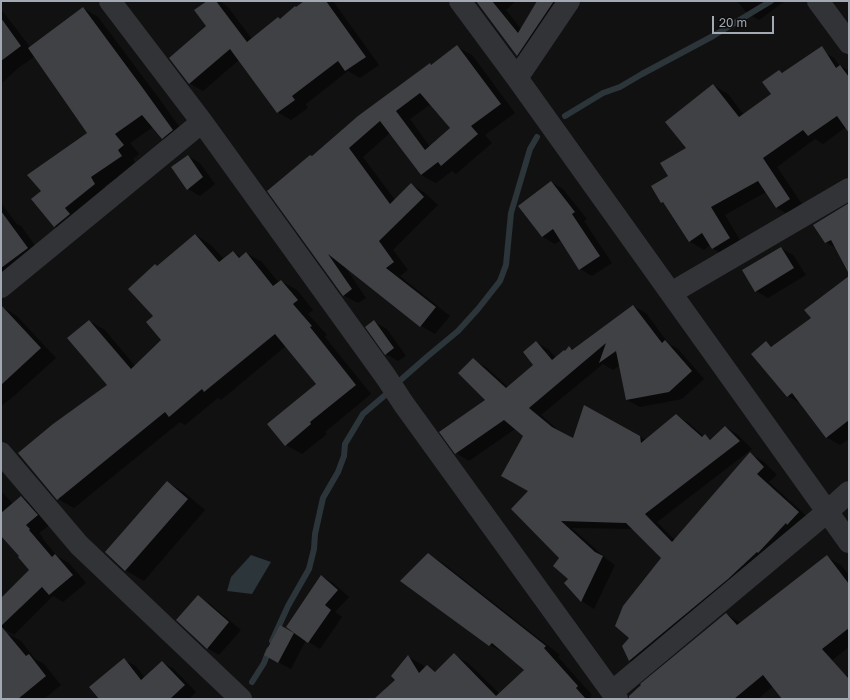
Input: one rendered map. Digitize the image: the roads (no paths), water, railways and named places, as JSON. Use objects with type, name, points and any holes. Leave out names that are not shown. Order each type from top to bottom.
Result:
[{"type":"street","points":[[110,1],[202,122],[614,695],[849,492]]},
{"type":"street","points":[[460,1],[517,78],[849,542]]},
{"type":"street","points":[[517,78],[569,1]]},
{"type":"street","points":[[818,1],[849,43]]},
{"type":"street","points":[[1,287],[202,122]]},
{"type":"street","points":[[671,293],[849,189]]},
{"type":"street","points":[[1,453],[79,545],[241,699]]},
{"type":"waterway","points":[[565,116],[603,93],[620,87],[713,36],[771,1]]},
{"type":"waterway","points":[[396,384],[458,331],[500,281],[506,265],[511,213],[530,149],[537,137]]},
{"type":"waterway","points":[[272,641],[288,606],[309,569],[323,498],[338,472],[344,456],[345,444],[363,414],[390,391]]},
{"type":"waterway","points":[[252,682],[264,663],[269,650]]}]
